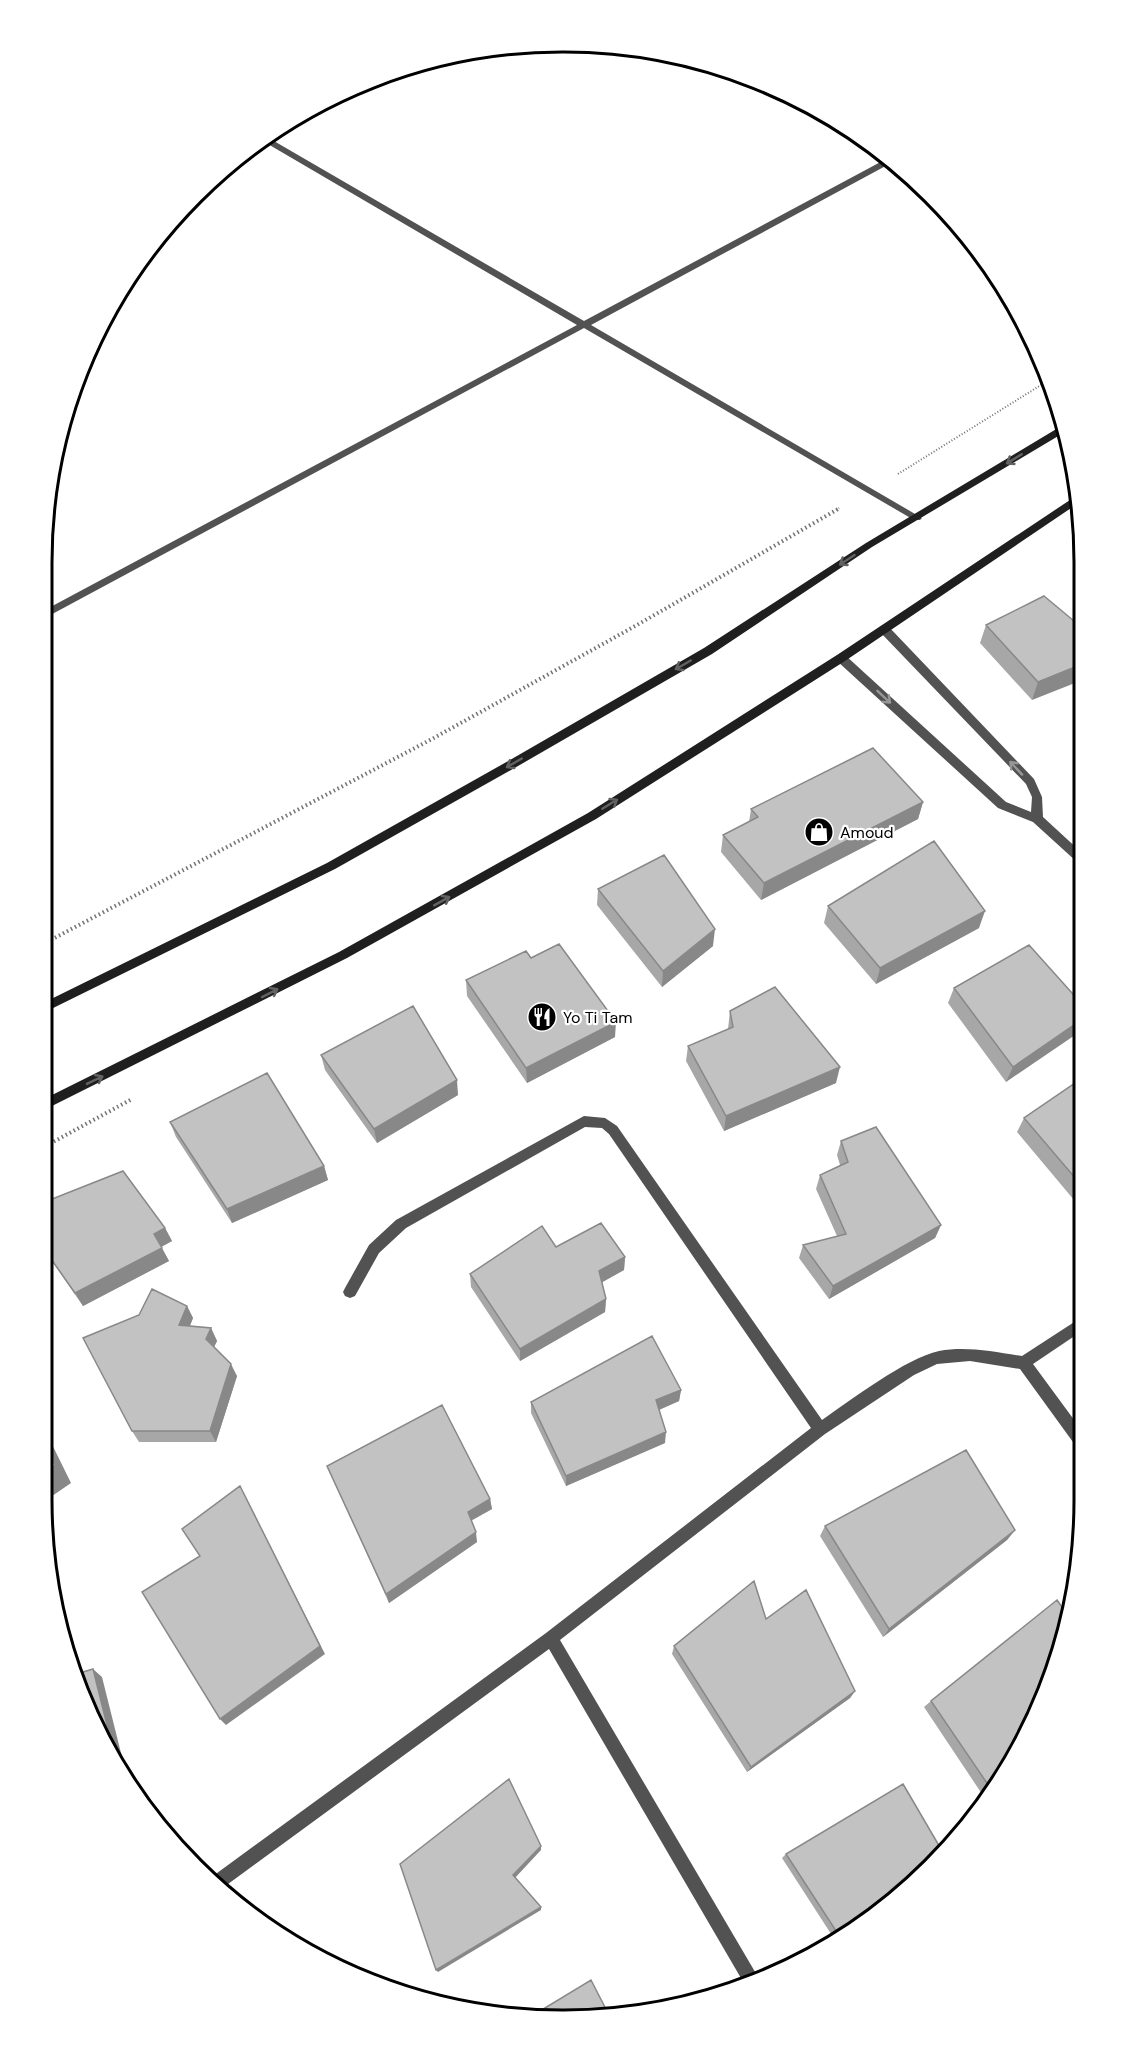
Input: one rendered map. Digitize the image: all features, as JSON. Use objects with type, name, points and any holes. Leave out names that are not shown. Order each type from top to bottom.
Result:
[{"type":"main road","points":[[52,1004],[332,866],[708,651],[870,546],[1056,433]]},
{"type":"main road","points":[[52,1101],[333,960],[592,816],[840,658],[1070,504]]},
{"type":"street","points":[[272,144],[917,518]]},
{"type":"street","points":[[52,610],[882,165]]},
{"type":"street","points":[[884,629],[1030,782],[1037,797],[1037,819]]},
{"type":"street","points":[[840,658],[1002,805],[1037,819],[1074,853]]},
{"type":"street","points":[[350,1292],[374,1249],[401,1224],[584,1121],[605,1123],[613,1130],[820,1429]]},
{"type":"street","points":[[221,1880],[551,1638],[820,1429],[909,1370],[937,1358],[970,1355],[1024,1363],[1074,1329]]},
{"type":"street","points":[[1024,1363],[1074,1432]]},
{"type":"street","points":[[551,1638],[749,1975]]},
{"type":"path","points":[[52,939],[452,729],[638,625],[870,491],[1041,385]]},
{"type":"building","points":[[1044,596],[1074,621],[1074,667],[1038,682],[986,625]]},
{"type":"building","points":[[873,748],[923,802],[764,883],[723,835],[758,817],[751,809]]},
{"type":"building","points":[[934,841],[985,911],[880,968],[828,906]]},
{"type":"building","points":[[664,855],[715,929],[663,971],[598,889]]},
{"type":"building","points":[[559,944],[616,1022],[526,1068],[466,980],[526,951],[531,958]]},
{"type":"building","points":[[1029,945],[1074,995],[1074,1025],[1013,1067],[954,988]]},
{"type":"building","points":[[775,987],[840,1067],[726,1116],[688,1046],[733,1027],[730,1011]]},
{"type":"building","points":[[413,1006],[457,1080],[374,1129],[321,1055]]},
{"type":"building","points":[[267,1073],[324,1166],[227,1209],[170,1122]]},
{"type":"building","points":[[1074,1084],[1074,1177],[1024,1118]]},
{"type":"building","points":[[876,1127],[941,1225],[833,1286],[803,1245],[846,1234],[820,1175],[848,1162],[841,1141]]},
{"type":"building","points":[[123,1171],[165,1228],[154,1234],[162,1248],[75,1293],[52,1260],[52,1199]]},
{"type":"building","points":[[601,1223],[625,1257],[599,1271],[606,1299],[520,1349],[470,1274],[542,1226],[556,1247]]},
{"type":"building","points":[[152,1289],[187,1306],[179,1325],[211,1328],[206,1339],[231,1364],[210,1431],[132,1431],[83,1338],[139,1315]]},
{"type":"building","points":[[652,1336],[681,1390],[656,1400],[666,1432],[566,1476],[531,1402]]},
{"type":"building","points":[[442,1405],[490,1499],[468,1512],[476,1532],[386,1594],[327,1466]]},
{"type":"building","points":[[966,1450],[1015,1530],[889,1629],[825,1526]]},
{"type":"building","points":[[240,1486],[320,1646],[220,1719],[142,1592],[200,1556],[182,1529]]},
{"type":"building","points":[[754,1581],[766,1619],[806,1590],[855,1691],[751,1767],[674,1646]]},
{"type":"building","points":[[1057,1600],[1062,1607],[1035,1695],[1021,1726],[987,1784],[931,1701]]},
{"type":"building","points":[[93,1669],[109,1733],[91,1695],[83,1672]]},
{"type":"building","points":[[509,1779],[541,1846],[513,1875],[541,1907],[436,1970],[400,1864]]},
{"type":"building","points":[[903,1784],[939,1845],[900,1884],[836,1931],[786,1854]]},
{"type":"building","points":[[591,1980],[605,2008],[563,2010],[543,2009]]},
{"type":"place","name":"Amoud","points":[[819,832]]},
{"type":"place","name":"Yo Ti Tam","points":[[542,1017]]}]
